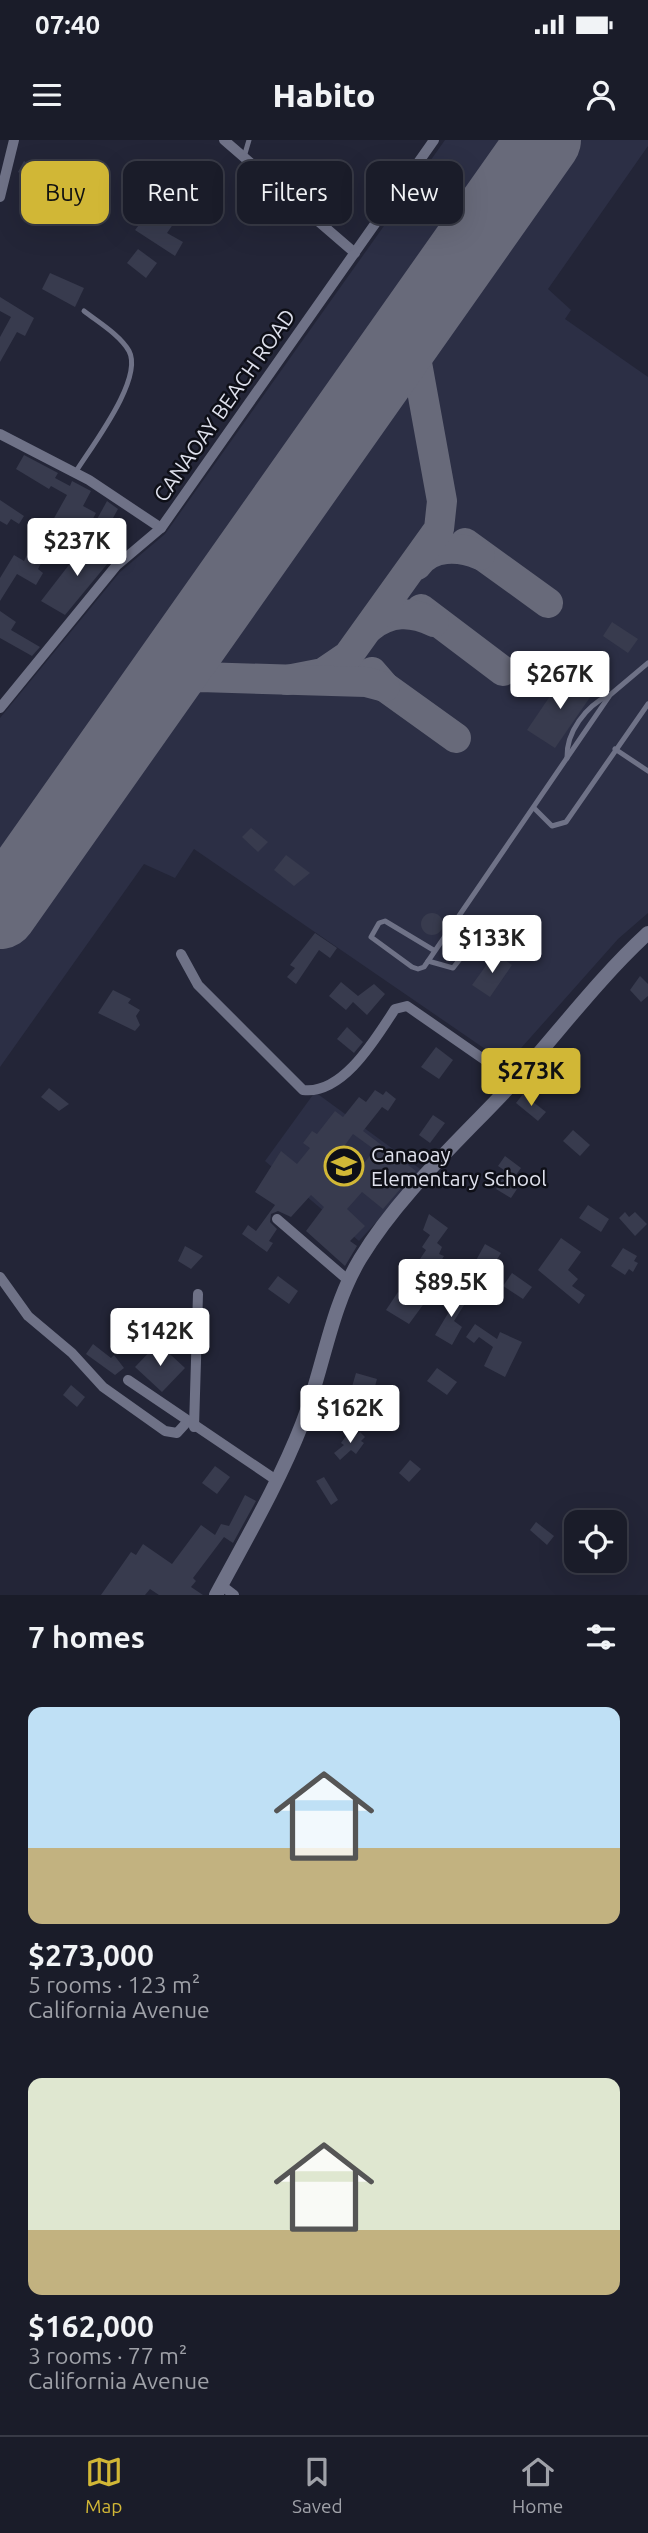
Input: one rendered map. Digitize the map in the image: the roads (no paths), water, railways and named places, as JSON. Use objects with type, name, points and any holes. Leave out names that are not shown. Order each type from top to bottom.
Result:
[{"type":"street","points":[[0,197],[13,140]]},
{"type":"street","points":[[223,140],[355,253]]},
{"type":"street","name":"CANAOAY BEACH ROAD","points":[[0,708],[116,566],[161,528],[434,140]]},
{"type":"street","points":[[0,434],[75,473],[161,528]]},
{"type":"street","points":[[234,1595],[219,1590],[302,1424],[349,1281],[360,1260],[390,1218],[515,1081],[622,956],[648,933]]},
{"type":"street","points":[[181,954],[186,968],[198,985],[303,1090],[313,1091],[325,1087],[354,1066],[395,1009],[401,1006],[407,1006],[515,1081]]},
{"type":"street","points":[[277,1219],[349,1281]]},
{"type":"street","points":[[0,1277],[28,1316],[72,1353],[103,1387],[165,1431],[177,1433],[191,1424]]},
{"type":"street","points":[[191,1424],[198,1294]]},
{"type":"street","points":[[128,1380],[276,1480]]},
{"type":"lane","points":[[244,157],[249,140]]},
{"type":"lane","points":[[75,473],[127,387],[133,370],[124,343],[84,311]]},
{"type":"lane","points":[[435,951],[385,921],[379,923],[371,937],[418,969],[428,961],[435,951],[534,808],[610,695],[648,663]]},
{"type":"lane","points":[[567,758],[569,737],[594,702],[610,695]]},
{"type":"lane","points":[[534,808],[552,825],[566,822],[648,704]]},
{"type":"lane","points":[[615,748],[648,771]]},
{"type":"lane","points":[[428,961],[453,968],[471,944]]},
{"type":"place","name":"Canaoay Elementary School","points":[[344,1166]]}]
